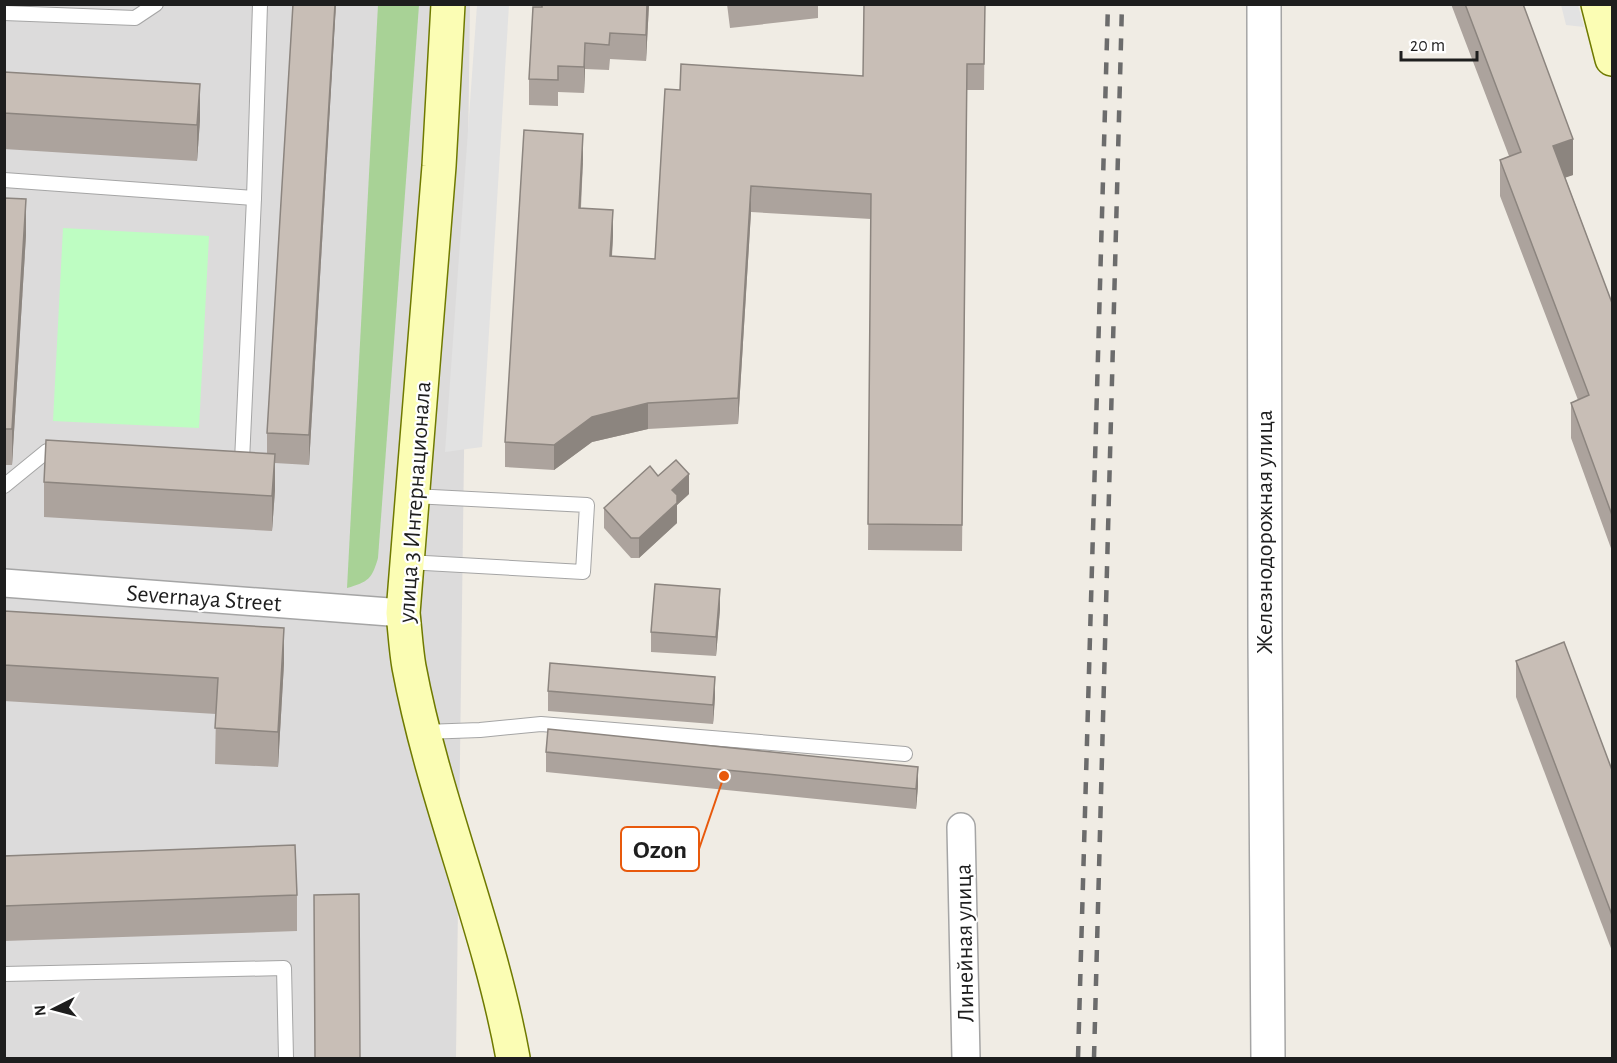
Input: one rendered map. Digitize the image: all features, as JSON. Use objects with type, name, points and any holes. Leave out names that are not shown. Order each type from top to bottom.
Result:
[{"type":"main road","name":"улица 3 Интернационала","points":[[448,4],[439,166],[403,613],[409,666],[424,732],[482,934],[509,1034],[513,1059]]},
{"type":"main road","points":[[1598,4],[1612,59]]},
{"type":"street","name":"Железнодорожная улица","points":[[1264,4],[1264,637],[1268,1059]]},
{"type":"street","name":"Severnaya Street","points":[[4,583],[403,613]]},
{"type":"street","name":"Линейная улица","points":[[961,827],[966,1059]]},
{"type":"lane","points":[[4,13],[135,18],[156,4]]},
{"type":"lane","points":[[219,460],[242,461],[260,4]]},
{"type":"lane","points":[[4,180],[254,198]]},
{"type":"lane","points":[[4,486],[47,451],[70,452]]},
{"type":"lane","points":[[407,562],[583,572],[587,505],[412,496]]},
{"type":"lane","points":[[424,732],[480,730],[541,724],[905,754]]},
{"type":"lane","points":[[4,974],[284,968],[286,1059]]},
{"type":"shaded area","points":[[5,5],[470,5],[456,1058],[5,1058]]},
{"type":"shaded area","points":[[477,5],[509,5],[482,447],[445,452]]},
{"type":"shaded area","points":[[1561,5],[1578,5],[1584,27],[1566,25]]},
{"type":"green space","points":[[378,5],[419,5],[378,558],[374,571],[368,579],[347,588]]},
{"type":"green space","points":[[63,228],[209,236],[199,428],[53,421]]},
{"type":"building","points":[[293,4],[335,4],[309,435],[267,433]]},
{"type":"building","points":[[542,4],[647,4],[646,35],[610,33],[609,45],[585,43],[584,67],[558,66],[558,80],[529,79],[533,7],[542,7]]},
{"type":"building","points":[[864,4],[985,4],[984,64],[967,64],[962,525],[868,524],[871,194],[751,186],[738,398],[648,403],[592,417],[554,445],[505,442],[524,130],[583,134],[579,208],[613,210],[610,256],[655,259],[665,89],[680,90],[681,64],[863,76]]},
{"type":"building","points":[[1465,4],[1523,4],[1573,139],[1553,146],[1612,303],[1612,515],[1571,403],[1589,395],[1500,160],[1521,152]]},
{"type":"building","points":[[4,72],[200,84],[197,125],[4,113]]},
{"type":"building","points":[[4,198],[26,199],[12,429],[4,429]]},
{"type":"building","points":[[46,440],[275,454],[272,496],[44,482]]},
{"type":"building","points":[[676,460],[689,474],[672,490],[677,495],[677,503],[639,538],[631,538],[604,508],[650,466],[658,476]]},
{"type":"building","points":[[655,584],[720,589],[716,637],[651,632]]},
{"type":"building","points":[[4,611],[284,628],[278,732],[215,728],[218,678],[4,665]]},
{"type":"building","points":[[1564,642],[1612,770],[1612,915],[1516,661]]},
{"type":"building","points":[[550,663],[715,677],[713,705],[548,691]]},
{"type":"building","points":[[548,729],[918,767],[916,789],[546,752]]},
{"type":"building","points":[[295,845],[297,895],[4,906],[4,856]]},
{"type":"building","points":[[359,894],[360,1059],[315,1059],[314,895]]},
{"type":"railway","points":[[1078,1058],[1108,4]]},
{"type":"railway","points":[[1094,1058],[1122,4]]},
{"type":"place","name":"Ozon","points":[[724,776]]}]
